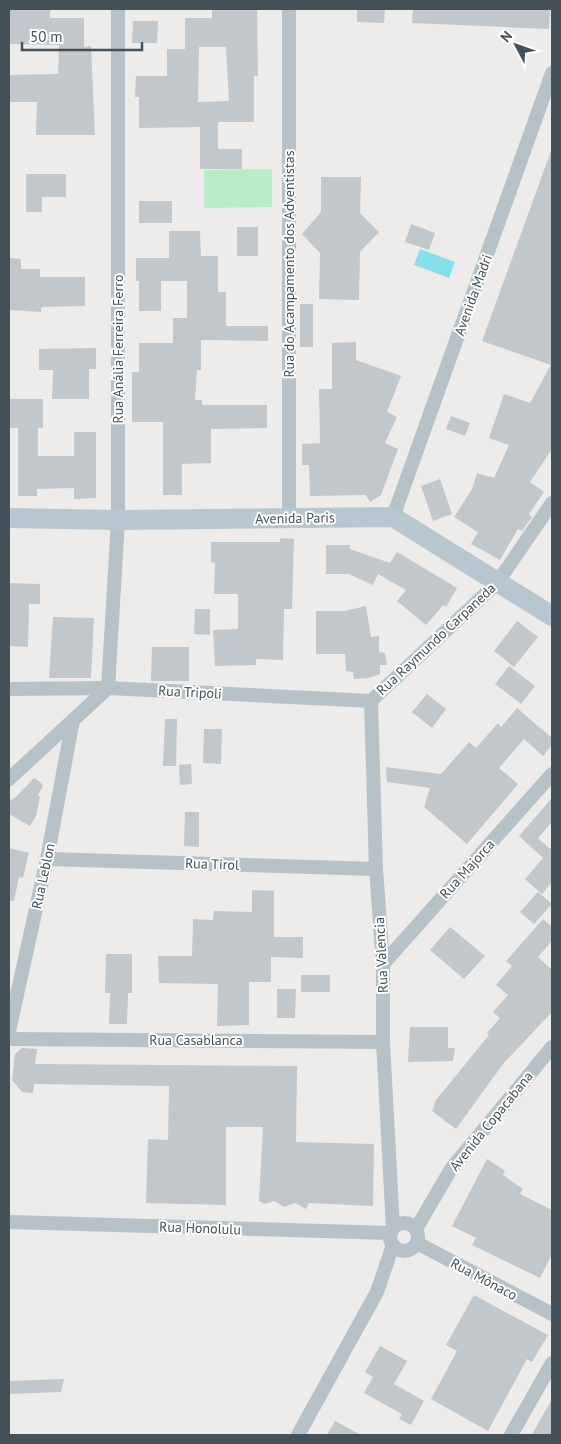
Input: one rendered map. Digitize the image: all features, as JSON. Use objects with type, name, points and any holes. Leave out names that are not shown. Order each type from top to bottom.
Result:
[{"type":"street","name":"Rua Anália Ferreira Ferro","points":[[108,688],[118,520],[118,9]]},
{"type":"street","name":"Rua do Acampamento dos Adventistas","points":[[289,9],[289,519]]},
{"type":"street","name":"Avenida Madri","points":[[393,517],[552,73]]},
{"type":"street","name":"Rua Raymundo Carpaneda","points":[[371,701],[497,583],[552,502]]},
{"type":"street","name":"Avenida Paris","points":[[9,518],[118,520],[393,517]]},
{"type":"street","points":[[393,517],[552,616]]},
{"type":"street","points":[[9,779],[108,688]]},
{"type":"street","name":"Rua Tripoli","points":[[9,689],[108,688],[371,701]]},
{"type":"street","name":"Rua Valencia","points":[[371,701],[376,869],[383,964],[383,1042],[392,1209],[403,1234]]},
{"type":"street","name":"Rua Leblon","points":[[9,1031],[47,859],[73,720]]},
{"type":"street","name":"Rua Majorca","points":[[383,964],[552,774]]},
{"type":"street","name":"Rua Tirol","points":[[47,859],[376,869]]},
{"type":"street","name":"Rua Casablanca","points":[[9,1039],[383,1042]]},
{"type":"street","name":"Avenida Copacabana","points":[[298,1435],[377,1292],[403,1234],[433,1198],[451,1169],[552,1047]]},
{"type":"street","name":"Rua Honolulu","points":[[9,1222],[403,1234]]},
{"type":"street","name":"Rua Mônaco","points":[[403,1234],[552,1314]]},
{"type":"street","points":[[510,1435],[552,1363]]},
{"type":"green space","points":[[272,169],[272,207],[204,208],[204,170]]},
{"type":"water","points":[[420,249],[455,262],[449,278],[414,265]]},
{"type":"building","points":[[9,9],[50,9],[50,18],[84,18],[84,47],[91,46],[95,135],[36,135],[37,102],[9,102],[9,75],[58,74],[59,45],[9,44]]},
{"type":"building","points":[[212,9],[257,9],[258,76],[254,76],[254,122],[218,122],[218,149],[242,149],[242,169],[200,169],[200,127],[139,128],[139,97],[135,97],[136,76],[167,76],[167,49],[185,49],[185,18],[212,18]],"holes":[[[199,47],[226,47],[229,101],[198,102]]]},
{"type":"building","points":[[357,9],[385,9],[384,23],[357,22]]},
{"type":"building","points":[[413,9],[550,9],[549,29],[412,23]]},
{"type":"building","points":[[133,21],[158,21],[157,43],[132,43]]},
{"type":"building","points":[[551,151],[552,449],[530,482],[544,492],[529,514],[532,517],[522,531],[518,529],[500,560],[471,544],[478,532],[454,517],[472,489],[477,473],[494,478],[509,445],[489,438],[504,394],[530,403],[551,365],[482,341]]},
{"type":"building","points":[[26,174],[66,174],[66,197],[42,197],[42,212],[26,212]]},
{"type":"building","points":[[321,177],[361,177],[360,213],[379,232],[360,252],[359,300],[319,299],[320,253],[302,234],[321,212]]},
{"type":"building","points":[[139,201],[172,201],[172,223],[139,223]]},
{"type":"building","points":[[411,224],[435,233],[429,250],[405,242]]},
{"type":"building","points":[[237,227],[258,227],[258,256],[237,256]]},
{"type":"building","points":[[169,231],[200,231],[201,256],[218,256],[218,292],[226,292],[226,326],[268,326],[268,341],[201,340],[201,370],[197,370],[195,400],[202,400],[202,405],[267,405],[267,428],[211,429],[211,463],[182,464],[182,495],[163,495],[163,422],[132,422],[132,372],[139,372],[139,343],[173,343],[173,318],[187,318],[187,281],[161,281],[161,311],[139,311],[139,281],[136,281],[136,258],[169,258]]},
{"type":"building","points":[[9,258],[21,259],[21,269],[40,269],[40,277],[85,277],[85,306],[41,307],[41,312],[9,310]]},
{"type":"building","points":[[300,304],[313,304],[313,347],[300,347]]},
{"type":"building","points":[[356,342],[356,360],[401,376],[387,412],[397,417],[385,443],[398,449],[381,495],[370,502],[366,495],[310,496],[309,465],[302,465],[302,444],[320,443],[319,389],[332,389],[332,343]]},
{"type":"building","points":[[96,348],[96,369],[89,369],[89,399],[52,399],[53,370],[39,370],[39,349]]},
{"type":"building","points":[[9,399],[43,399],[43,428],[38,428],[38,456],[74,456],[74,432],[96,432],[96,498],[74,499],[74,488],[37,489],[37,496],[18,496],[18,428],[9,428]]},
{"type":"building","points":[[451,416],[470,423],[465,436],[446,429]]},
{"type":"building","points":[[440,479],[452,514],[433,521],[421,486]]},
{"type":"building","points":[[280,538],[294,539],[292,609],[284,609],[283,660],[256,659],[256,665],[215,666],[213,630],[238,629],[238,594],[214,594],[215,563],[211,562],[211,542],[280,542]]},
{"type":"building","points":[[326,545],[350,545],[350,549],[390,563],[397,552],[457,588],[446,607],[443,605],[426,625],[397,601],[406,590],[378,574],[373,585],[349,574],[326,574]]},
{"type":"building","points":[[9,583],[40,584],[40,604],[29,604],[28,647],[9,646]]},
{"type":"building","points":[[366,606],[371,637],[379,636],[379,652],[385,653],[387,665],[380,665],[380,674],[369,678],[354,679],[353,672],[346,671],[345,654],[316,654],[316,611],[345,611]]},
{"type":"building","points":[[195,609],[210,609],[210,635],[194,634]]},
{"type":"building","points":[[53,617],[94,618],[91,678],[49,678]]},
{"type":"building","points":[[517,621],[538,637],[514,667],[494,651]]},
{"type":"building","points":[[152,647],[189,647],[189,681],[151,681]]},
{"type":"building","points":[[509,666],[535,686],[521,704],[495,684]]},
{"type":"building","points":[[427,694],[446,709],[432,728],[412,712]]},
{"type":"building","points":[[517,708],[552,738],[552,745],[543,756],[524,739],[499,768],[518,784],[467,844],[424,807],[430,788],[387,782],[386,767],[441,774],[469,742],[476,748],[498,723],[501,727]]},
{"type":"building","points":[[165,719],[177,719],[176,766],[163,766]]},
{"type":"building","points":[[204,729],[222,729],[221,764],[203,763]]},
{"type":"building","points":[[191,764],[192,784],[180,785],[179,765]]},
{"type":"building","points":[[34,778],[43,786],[38,795],[40,797],[36,816],[30,826],[9,814],[9,801],[16,797]]},
{"type":"building","points":[[552,798],[552,822],[538,838],[550,849],[552,847],[552,882],[542,894],[525,879],[543,858],[519,836]]},
{"type":"building","points":[[185,812],[199,812],[199,847],[184,846]]},
{"type":"building","points":[[9,848],[29,853],[23,878],[19,877],[14,901],[9,901]]},
{"type":"building","points":[[252,890],[274,891],[274,937],[303,937],[303,958],[271,957],[271,982],[249,982],[249,1025],[217,1026],[218,984],[159,983],[158,956],[192,956],[193,919],[213,920],[214,911],[252,912]]},
{"type":"building","points":[[538,892],[552,904],[534,924],[520,912]]},
{"type":"building","points":[[543,919],[552,927],[552,941],[538,957],[552,970],[552,1012],[503,1064],[456,1129],[432,1111],[436,1100],[489,1035],[487,1033],[500,1018],[493,1012],[508,995],[496,985],[512,966],[506,961]]},
{"type":"building","points":[[450,927],[485,956],[464,979],[430,950]]},
{"type":"building","points":[[106,954],[132,954],[132,993],[128,993],[127,1024],[109,1024],[110,993],[105,993]]},
{"type":"building","points":[[301,975],[330,975],[330,992],[301,992]]},
{"type":"building","points":[[277,989],[296,989],[295,1018],[277,1018]]},
{"type":"building","points":[[410,1027],[448,1027],[448,1048],[455,1048],[453,1061],[408,1062]]},
{"type":"building","points":[[22,1048],[37,1049],[35,1064],[297,1066],[296,1142],[374,1144],[373,1206],[309,1203],[306,1209],[295,1203],[284,1207],[274,1201],[265,1204],[259,1201],[263,1127],[226,1127],[226,1205],[146,1203],[148,1139],[168,1140],[169,1086],[34,1084],[33,1093],[22,1092],[12,1080],[15,1054]]},
{"type":"building","points":[[487,1159],[505,1171],[503,1175],[523,1189],[520,1194],[552,1210],[552,1254],[540,1278],[472,1245],[476,1238],[452,1226]]},
{"type":"building","points":[[474,1295],[548,1335],[532,1362],[527,1359],[488,1431],[431,1399],[457,1351],[446,1345]]},
{"type":"building","points":[[380,1346],[407,1361],[394,1384],[424,1401],[411,1425],[399,1419],[402,1414],[364,1393],[373,1377],[365,1372]]},
{"type":"building","points":[[64,1379],[61,1392],[9,1394],[9,1381]]},
{"type":"building","points":[[552,1399],[552,1435],[532,1435],[539,1422]]},
{"type":"building","points":[[335,1421],[361,1435],[327,1435]]}]
